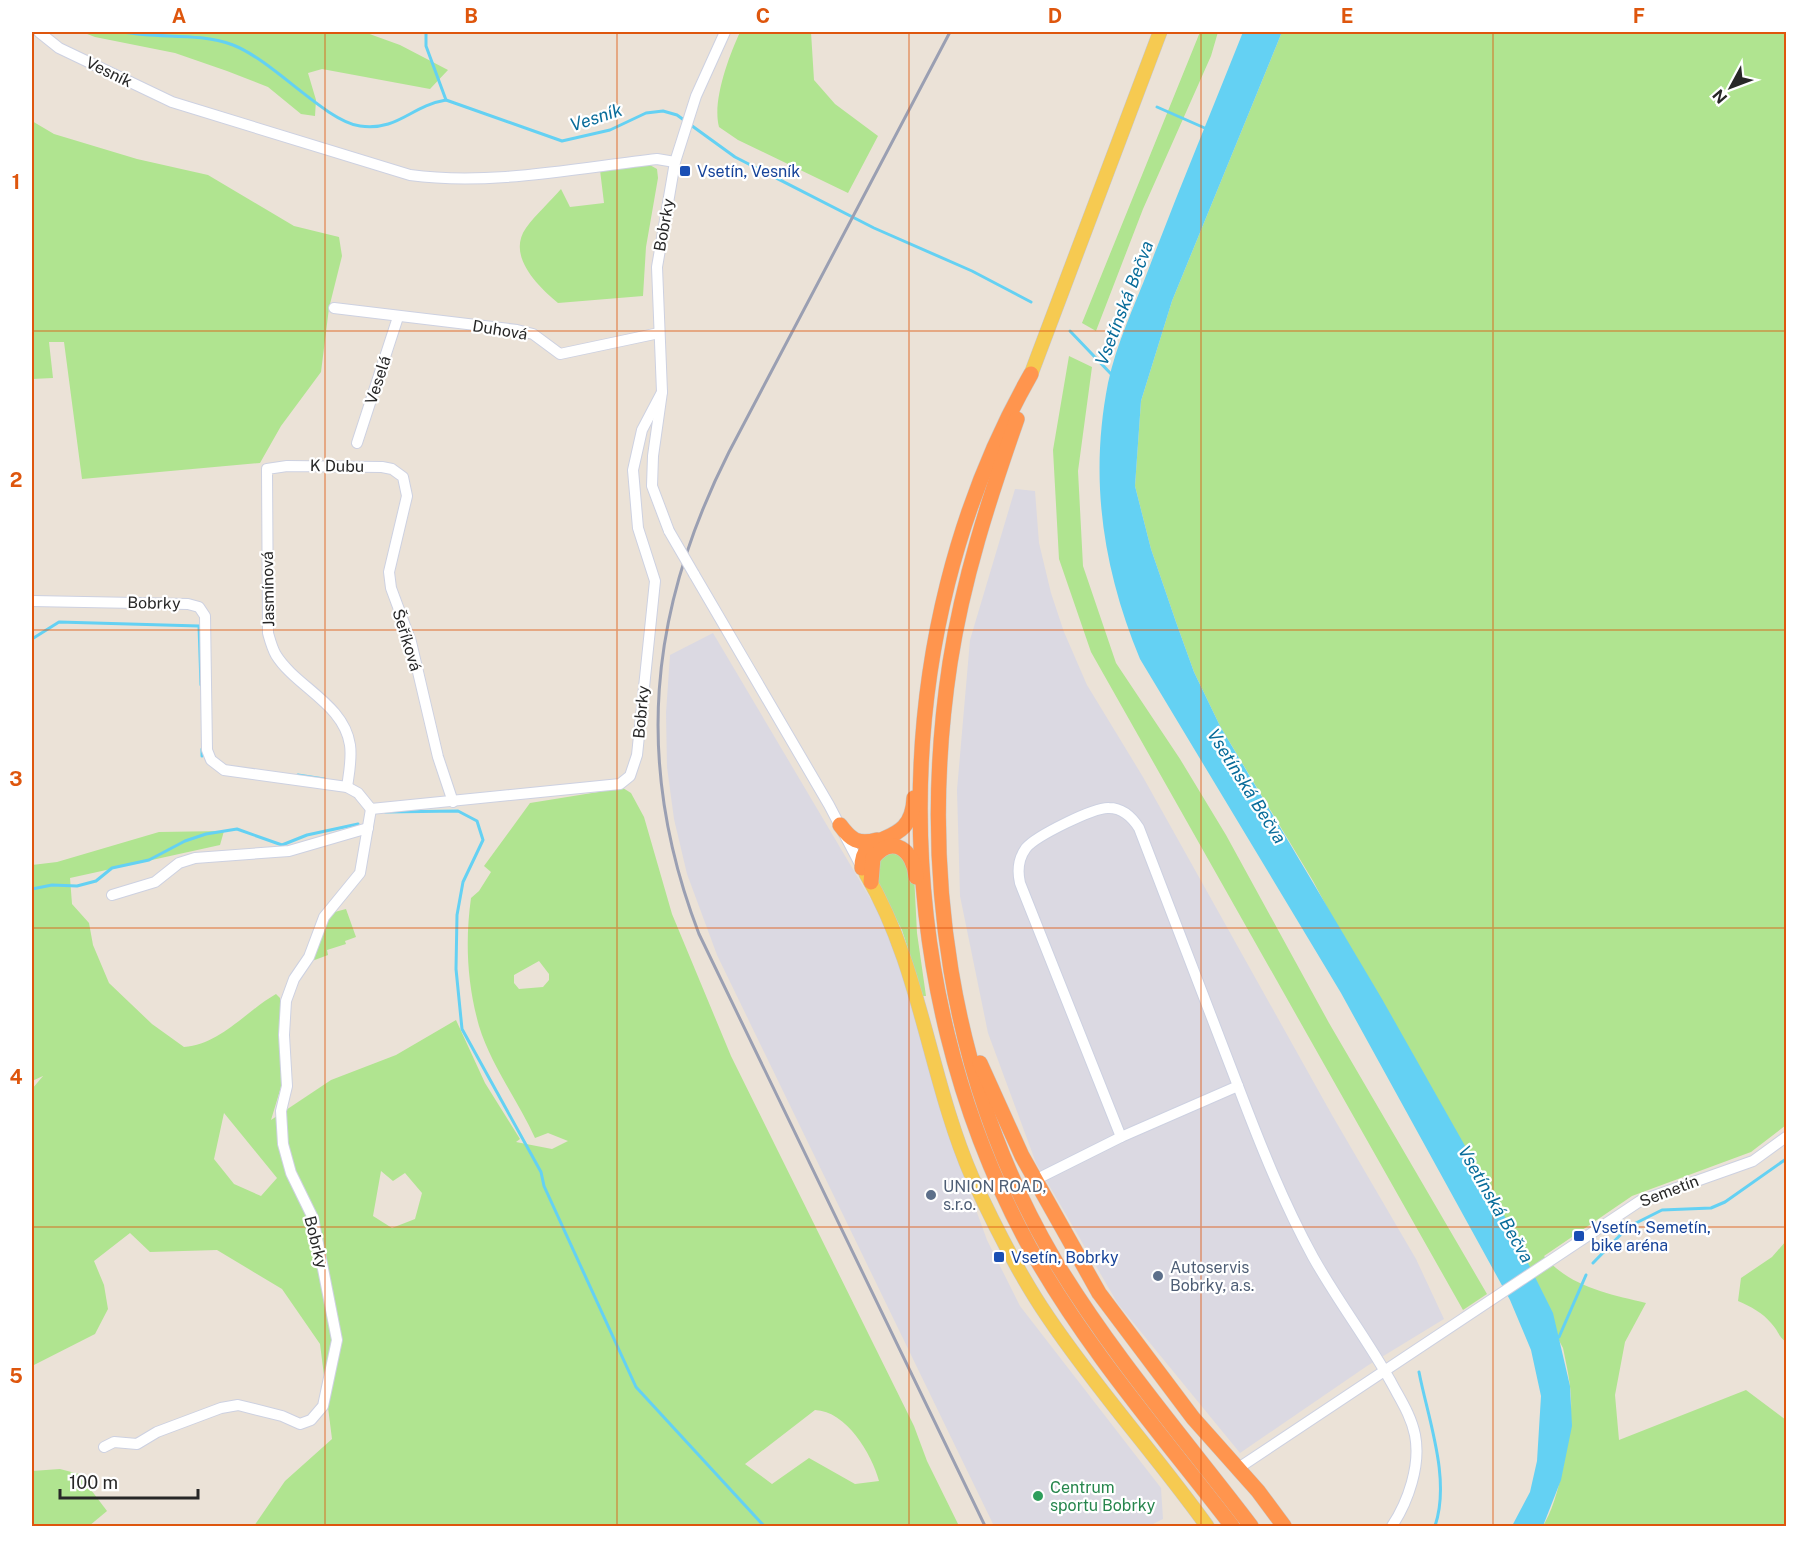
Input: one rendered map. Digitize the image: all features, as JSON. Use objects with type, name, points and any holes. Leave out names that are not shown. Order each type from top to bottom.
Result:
[{"type":"highway","points":[[863,858],[869,847],[900,832],[912,815],[918,729],[942,597],[961,539],[1004,427],[1031,374]]},
{"type":"highway","points":[[1031,374],[985,511],[969,571],[950,665],[941,745],[938,818],[943,921],[958,1017],[972,1069],[1008,1167],[1067,1280],[1114,1351],[1251,1527]]},
{"type":"highway","points":[[932,661],[925,733],[923,860],[933,965],[943,1020],[961,1083],[990,1164],[1028,1244],[1073,1318],[1232,1527]]},
{"type":"highway","points":[[840,825],[852,839],[860,843],[883,839]]},
{"type":"highway","points":[[863,858],[897,847],[908,852],[913,859],[919,918],[933,965]]},
{"type":"highway","points":[[863,858],[870,866],[871,882]]},
{"type":"highway","points":[[943,921],[975,1050],[1035,1180],[1074,1251],[1118,1320],[1193,1418],[1258,1491],[1284,1527]]},
{"type":"main road","points":[[1031,374],[1160,32]]},
{"type":"main road","points":[[871,882],[894,927],[907,963],[951,1116],[972,1175],[1016,1265],[1069,1348],[1207,1527]]},
{"type":"street","name":"Vesník","points":[[39,32],[59,48],[172,102],[410,176],[433,178],[512,176],[657,159],[675,162]]},
{"type":"street","name":"Bobrky","points":[[725,32],[689,117],[675,162],[657,267],[662,392],[653,456],[652,486],[669,531],[840,825],[863,858]]},
{"type":"street","name":"Duhová","points":[[334,308],[517,330],[533,334],[561,354],[659,333]]},
{"type":"street","name":"Veselá","points":[[357,443],[398,317]]},
{"type":"street","name":"Bobrky","points":[[104,1447],[114,1442],[137,1444],[157,1432],[221,1408],[238,1405],[282,1416],[300,1424],[311,1420],[323,1406],[337,1340],[313,1218],[291,1173],[283,1144],[281,1111],[287,1086],[284,1035],[286,1001],[294,979],[309,957],[324,917],[360,873],[371,809],[601,788],[620,784],[630,776],[637,755],[642,727],[646,653],[656,581],[638,528],[633,470],[642,430],[662,392]]},
{"type":"street","name":"K Dubu","points":[[267,470],[287,466],[382,467],[392,469],[404,477]]},
{"type":"street","name":"Jasmínová","points":[[267,470],[268,633],[276,655],[287,669],[326,704],[345,730],[351,757],[347,787]]},
{"type":"street","name":"Šeříková","points":[[404,477],[407,496],[389,572],[391,588],[411,642],[438,757],[453,802]]},
{"type":"street","name":"Bobrky","points":[[32,601],[188,604],[199,607],[205,616],[207,750],[211,760],[224,770],[347,787]]},
{"type":"street","points":[[347,787],[357,793],[371,809]]},
{"type":"street","points":[[1121,1137],[1020,883],[1018,872],[1019,860],[1034,840],[1096,810],[1109,808],[1121,810],[1139,828],[1274,1182],[1314,1258],[1409,1414],[1417,1451],[1408,1494],[1392,1527]]},
{"type":"street","points":[[112,895],[155,882],[179,863],[195,858],[289,851],[368,828]]},
{"type":"street","points":[[1035,1180],[1121,1137],[1238,1086]]},
{"type":"street","name":"Semetín","points":[[1237,1469],[1640,1200],[1753,1161],[1786,1137]]},
{"type":"shaded area","points":[[1015,489],[1035,491],[1039,543],[1051,593],[1064,632],[1087,685],[1143,777],[1332,1115],[1416,1259],[1444,1319],[1367,1366],[1240,1453],[1118,1304],[1036,1163],[988,1033],[960,896],[957,790],[970,640]]},
{"type":"shaded area","points":[[713,633],[886,925],[919,1030],[941,1114],[987,1240],[1020,1306],[1161,1488],[1163,1519],[1149,1526],[994,1526],[717,955],[687,874],[674,819],[667,767],[666,713],[670,655]]},
{"type":"green space","points":[[82,32],[364,32],[400,45],[448,70],[430,89],[322,69],[308,73],[316,100],[315,116],[301,114],[268,87],[227,71],[175,53],[95,37]]},
{"type":"green space","points":[[740,32],[811,32],[814,80],[835,104],[878,136],[848,193],[738,140],[719,127],[717,116],[720,92],[731,53]]},
{"type":"green space","points":[[1200,32],[1218,32],[1211,56],[1143,209],[1096,331],[1082,323]]},
{"type":"green space","points":[[1282,32],[1786,32],[1786,1125],[1751,1152],[1632,1196],[1544,1256],[1554,1267],[1591,1288],[1646,1303],[1625,1342],[1615,1395],[1619,1440],[1746,1390],[1786,1420],[1786,1526],[1543,1526],[1559,1486],[1570,1422],[1571,1393],[1563,1348],[1313,881],[1220,726],[1194,672],[1151,549],[1135,486],[1141,401],[1172,301]]},
{"type":"green space","points":[[32,121],[54,134],[137,159],[208,175],[294,226],[339,237],[342,256],[329,308],[321,372],[281,426],[260,463],[82,479],[64,342],[49,342],[53,378],[32,379]]},
{"type":"green space","points":[[648,164],[657,169],[658,178],[646,247],[643,296],[558,303],[534,280],[522,260],[521,239],[526,228],[561,189],[570,207],[604,203],[600,170]]},
{"type":"green space","points":[[1069,356],[1092,367],[1078,471],[1083,566],[1116,663],[1180,759],[1226,835],[1329,1023],[1487,1294],[1463,1310],[1091,652],[1059,559],[1053,450]]},
{"type":"green space","points":[[623,788],[631,793],[644,817],[672,914],[731,1056],[914,1426],[927,1461],[959,1526],[254,1526],[285,1481],[332,1439],[320,1344],[282,1289],[217,1250],[150,1252],[130,1233],[94,1261],[104,1285],[108,1309],[95,1334],[32,1366],[32,1089],[43,1076],[32,1081],[32,865],[57,862],[159,832],[224,831],[220,845],[70,878],[72,904],[89,923],[93,945],[109,983],[152,1024],[184,1047],[210,1040],[276,994],[280,998],[281,1087],[271,1120],[331,1080],[396,1055],[456,1020],[485,1083],[520,1139],[516,1142],[552,1149],[568,1141],[548,1133],[535,1138],[484,1040],[475,1010],[468,962],[471,898],[479,891],[491,872],[484,866],[530,803]],"holes":[[[539,961],[549,974],[549,980],[543,987],[519,989],[514,983],[514,975]],[[224,1113],[277,1178],[261,1196],[234,1184],[214,1159]],[[381,1171],[393,1181],[405,1173],[422,1193],[415,1219],[392,1228],[373,1216]],[[815,1410],[826,1412],[847,1426],[864,1447],[879,1481],[855,1484],[809,1458],[772,1484],[745,1464]]]},
{"type":"green space","points":[[887,853],[902,855],[914,874],[917,933],[926,996],[923,996],[902,930],[875,878],[875,862]]},
{"type":"green space","points":[[346,909],[356,937],[345,941],[346,944],[327,950],[328,955],[312,961],[331,913]]},
{"type":"green space","points":[[1786,1241],[1786,1342],[1764,1316],[1738,1301],[1741,1278],[1772,1257]]},
{"type":"green space","points":[[60,1469],[79,1474],[107,1511],[89,1526],[32,1526],[32,1471]]},
{"type":"water","name":"Vsetínská Bečva","points":[[1243,32],[1282,32],[1172,301],[1141,401],[1135,486],[1151,549],[1176,622],[1194,672],[1220,726],[1382,999],[1503,1213],[1553,1313],[1570,1386],[1572,1426],[1561,1480],[1543,1526],[1512,1526],[1530,1492],[1537,1461],[1541,1396],[1531,1350],[1510,1300],[1341,993],[1140,659],[1127,625],[1109,558],[1103,524],[1100,454],[1102,419],[1111,368]]},
{"type":"waterway","name":"Vesník","points":[[124,32],[206,38],[233,45],[265,64],[331,113],[346,122],[360,126],[373,127],[395,122],[423,107],[446,100],[562,141],[610,130],[646,113],[663,111],[677,115],[735,157],[874,228],[972,271],[1031,302]]},
{"type":"waterway","points":[[426,32],[426,46],[446,100]]},
{"type":"waterway","points":[[1157,107],[1207,129]]},
{"type":"waterway","name":"Vesník","points":[[1070,331],[1112,375]]},
{"type":"waterway","points":[[32,639],[59,622],[199,626],[201,685]]},
{"type":"waterway","points":[[202,749],[202,756]]},
{"type":"waterway","points":[[298,775],[324,779]]},
{"type":"waterway","points":[[385,812],[458,811],[477,821],[483,840],[463,882],[457,915],[456,969],[462,1029],[541,1172],[544,1186],[636,1387],[764,1526]]},
{"type":"waterway","points":[[32,889],[52,885],[77,886],[96,881],[112,868],[149,860],[185,841],[206,834],[237,829],[282,845],[307,835],[358,824]]},
{"type":"waterway","points":[[1593,1263],[1628,1227],[1662,1210],[1711,1208],[1725,1202],[1786,1159]]},
{"type":"waterway","points":[[1559,1337],[1586,1275]]},
{"type":"waterway","points":[[1419,1372],[1439,1469],[1441,1489],[1435,1526]]},
{"type":"railway","points":[[950,32],[729,452],[702,512],[681,571],[667,630],[659,690],[659,749],[665,810],[678,871],[699,934],[985,1526]]},
{"type":"place","name":"Vsetín, Vesník","points":[[685,171]]},
{"type":"place","name":"UNION ROAD, s.r.o.","points":[[931,1195]]},
{"type":"place","name":"Vsetín, Semetín, bike aréna","points":[[1579,1236]]},
{"type":"place","name":"Vsetín, Bobrky","points":[[999,1257]]},
{"type":"place","name":"Autoservis Bobrky, a.s.","points":[[1158,1276]]},
{"type":"place","name":"Centrum sportu Bobrky","points":[[1038,1496]]}]
